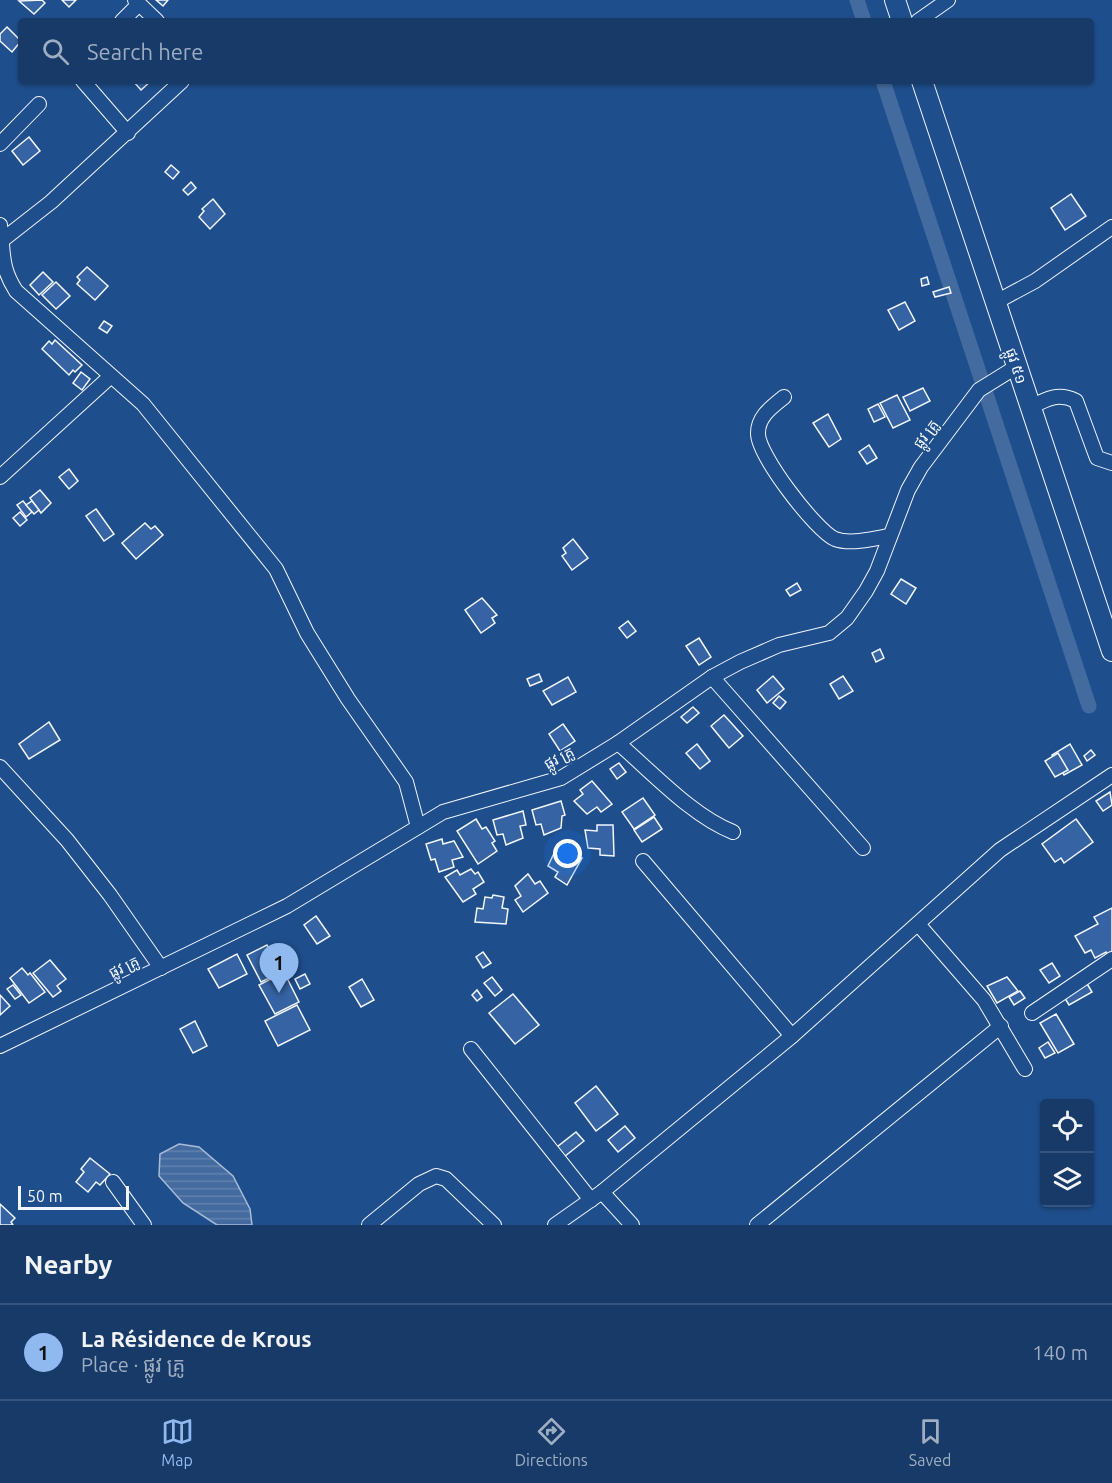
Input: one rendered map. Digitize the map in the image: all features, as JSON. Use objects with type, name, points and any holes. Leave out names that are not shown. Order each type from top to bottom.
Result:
[{"type":"main road","points":[[895,0],[901,18]]},
{"type":"main road","name":"ផ្លូវ ៥១","points":[[923,84],[996,302],[1010,370],[1029,408],[1112,651]]},
{"type":"street","points":[[922,18],[948,0]]},
{"type":"street","points":[[124,18],[137,2],[154,18]]},
{"type":"street","points":[[86,84],[128,133]]},
{"type":"street","points":[[1,242],[51,202],[179,84]]},
{"type":"street","points":[[0,144],[39,104]]},
{"type":"street","points":[[0,225],[3,270],[16,291],[143,404],[276,568],[307,633],[348,699],[406,782],[418,827]]},
{"type":"street","points":[[996,302],[1035,281],[1112,227]]},
{"type":"street","name":"ផ្លូវ គ្រូ","points":[[0,1046],[287,906],[455,806],[561,778],[618,743],[712,677],[760,652],[822,635],[839,626],[866,591],[915,476],[979,390],[1010,370]]},
{"type":"street","points":[[0,477],[111,376]]},
{"type":"street","points":[[1029,408],[1048,398],[1065,395],[1076,401],[1097,458],[1112,463]]},
{"type":"street","points":[[784,397],[759,421],[758,435],[761,448],[788,487],[833,538],[841,541],[890,536]]},
{"type":"street","points":[[712,677],[863,848]]},
{"type":"street","points":[[618,743],[717,826],[733,832]]},
{"type":"street","points":[[0,768],[67,840],[110,895],[161,968]]},
{"type":"street","points":[[555,1225],[597,1196],[792,1036],[1000,850],[1112,775]]},
{"type":"street","points":[[643,861],[792,1036]]},
{"type":"street","points":[[918,924],[966,976],[1001,1026],[1025,1069]]},
{"type":"street","points":[[1032,1012],[1112,959]]},
{"type":"street","points":[[757,1225],[1001,1026]]},
{"type":"street","points":[[471,1049],[597,1196],[632,1225]]},
{"type":"street","points":[[369,1225],[419,1184],[436,1176],[446,1179],[495,1225]]},
{"type":"street","points":[[113,1182],[144,1225]]},
{"type":"water","points":[[179,1144],[199,1147],[233,1176],[250,1209],[252,1225],[217,1225],[183,1203],[159,1176],[160,1154]]},
{"type":"building","points":[[42,0],[45,3],[34,14],[19,1]]},
{"type":"building","points":[[62,0],[76,0],[69,7]]},
{"type":"building","points":[[156,0],[168,0],[163,6]]},
{"type":"building","points":[[7,27],[18,38],[18,45],[12,52],[0,41],[0,34]]},
{"type":"building","points":[[136,84],[148,84],[141,90]]},
{"type":"building","points":[[29,137],[40,151],[23,165],[12,151]]},
{"type":"building","points":[[171,165],[179,172],[173,179],[165,172]]},
{"type":"building","points":[[191,182],[196,188],[188,195],[183,190]]},
{"type":"building","points":[[1071,194],[1086,216],[1065,230],[1051,208]]},
{"type":"building","points":[[213,199],[225,214],[210,229],[199,217],[204,211],[202,209]]},
{"type":"building","points":[[87,267],[108,286],[95,300],[77,284],[80,280],[77,277]]},
{"type":"building","points":[[43,272],[53,282],[39,295],[30,285]]},
{"type":"building","points":[[927,277],[929,284],[922,286],[921,279]]},
{"type":"building","points":[[56,282],[70,296],[56,309],[42,295]]},
{"type":"building","points":[[949,287],[951,293],[935,297],[933,292]]},
{"type":"building","points":[[905,302],[915,321],[899,330],[888,310]]},
{"type":"building","points":[[104,321],[112,326],[107,333],[99,328]]},
{"type":"building","points":[[55,340],[82,365],[75,372],[73,370],[69,375],[42,349],[49,341],[52,344]]},
{"type":"building","points":[[81,372],[90,379],[82,390],[73,383]]},
{"type":"building","points":[[923,388],[930,401],[910,411],[903,397]]},
{"type":"building","points":[[897,395],[910,420],[893,428],[880,403]]},
{"type":"building","points":[[878,404],[885,417],[874,422],[868,409]]},
{"type":"building","points":[[828,414],[841,439],[829,447],[813,423]]},
{"type":"building","points":[[869,445],[877,458],[867,464],[859,452]]},
{"type":"building","points":[[69,469],[78,481],[69,489],[59,477]]},
{"type":"building","points":[[40,490],[51,503],[41,513],[30,498]]},
{"type":"building","points":[[23,501],[32,512],[26,517],[17,505]]},
{"type":"building","points":[[32,501],[39,510],[34,514],[26,505]]},
{"type":"building","points":[[96,509],[114,534],[104,541],[86,516]]},
{"type":"building","points":[[20,512],[27,520],[20,526],[13,518]]},
{"type":"building","points":[[145,523],[151,529],[155,526],[163,535],[136,559],[122,543]]},
{"type":"building","points":[[573,539],[588,558],[572,570],[562,556],[566,553],[563,548]]},
{"type":"building","points":[[901,579],[916,588],[906,604],[891,594]]},
{"type":"building","points":[[797,583],[801,590],[790,596],[786,590]]},
{"type":"building","points":[[482,598],[497,615],[492,618],[495,623],[481,633],[465,610]]},
{"type":"building","points":[[628,621],[636,631],[627,638],[619,628]]},
{"type":"building","points":[[699,638],[711,657],[699,665],[686,646]]},
{"type":"building","points":[[880,649],[884,658],[876,662],[872,653]]},
{"type":"building","points":[[539,674],[542,681],[530,686],[527,679]]},
{"type":"building","points":[[773,676],[784,689],[767,703],[757,690]]},
{"type":"building","points":[[843,676],[853,691],[839,699],[830,684]]},
{"type":"building","points":[[568,677],[576,692],[552,705],[543,691]]},
{"type":"building","points":[[779,696],[786,702],[780,709],[773,703]]},
{"type":"building","points":[[693,707],[699,713],[687,723],[681,717]]},
{"type":"building","points":[[724,715],[743,736],[729,748],[711,726]]},
{"type":"building","points":[[49,722],[60,740],[29,759],[19,744]]},
{"type":"building","points":[[563,724],[575,741],[560,751],[549,734]]},
{"type":"building","points":[[697,744],[710,761],[700,769],[686,753]]},
{"type":"building","points":[[1070,744],[1082,765],[1064,775],[1052,755]]},
{"type":"building","points":[[1091,750],[1095,755],[1087,761],[1084,756]]},
{"type":"building","points":[[1058,753],[1068,770],[1055,777],[1045,761]]},
{"type":"building","points":[[619,763],[626,772],[617,779],[610,769]]},
{"type":"building","points":[[592,781],[612,804],[601,812],[597,807],[587,814],[574,801],[583,794],[580,790]]},
{"type":"building","points":[[1110,792],[1112,805],[1103,811],[1096,801]]},
{"type":"building","points":[[643,798],[655,815],[634,829],[622,812]]},
{"type":"building","points":[[561,801],[565,815],[562,816],[561,828],[544,835],[541,824],[536,825],[532,810]]},
{"type":"building","points":[[523,811],[526,825],[520,826],[523,838],[506,845],[503,834],[497,835],[493,820]]},
{"type":"building","points":[[654,817],[662,829],[642,842],[634,830]]},
{"type":"building","points":[[476,819],[482,829],[486,827],[495,841],[492,843],[497,851],[478,864],[457,831]]},
{"type":"building","points":[[1076,819],[1093,842],[1064,863],[1061,858],[1055,862],[1042,844]]},
{"type":"building","points":[[597,825],[613,825],[614,856],[600,855],[600,849],[588,848],[585,830],[597,831]]},
{"type":"building","points":[[442,839],[443,844],[454,841],[463,857],[452,860],[454,867],[439,872],[435,859],[431,860],[426,844]]},
{"type":"building","points":[[556,849],[565,855],[569,850],[582,858],[567,885],[555,877],[558,872],[548,866]]},
{"type":"building","points":[[471,869],[475,874],[478,872],[484,882],[473,889],[476,894],[463,902],[445,877],[457,870],[460,875]]},
{"type":"building","points":[[528,874],[535,884],[540,881],[548,893],[523,912],[515,900],[521,896],[515,886]]},
{"type":"building","points":[[493,895],[504,897],[502,908],[508,909],[506,924],[475,922],[477,908],[483,909],[485,897],[492,898]]},
{"type":"building","points":[[1112,908],[1112,953],[1107,955],[1106,952],[1095,958],[1091,950],[1085,953],[1075,936],[1098,924],[1094,917]]},
{"type":"building","points":[[316,916],[330,936],[317,944],[304,925]]},
{"type":"building","points":[[267,945],[281,972],[261,982],[247,955]]},
{"type":"building","points":[[483,952],[491,963],[483,968],[476,957]]},
{"type":"building","points":[[237,954],[247,974],[219,988],[208,969]]},
{"type":"building","points":[[50,960],[66,979],[57,986],[61,991],[53,997],[33,973]]},
{"type":"building","points":[[1052,963],[1060,976],[1049,983],[1040,970]]},
{"type":"building","points":[[22,968],[28,975],[30,973],[45,992],[29,1003],[10,978]]},
{"type":"building","points":[[284,972],[299,1002],[275,1014],[259,985]]},
{"type":"building","points":[[305,974],[310,984],[300,989],[295,979]]},
{"type":"building","points":[[492,977],[502,990],[495,996],[484,983]]},
{"type":"building","points":[[1007,977],[1018,991],[997,1003],[987,986]]},
{"type":"building","points":[[362,979],[374,1000],[361,1007],[349,987]]},
{"type":"building","points":[[1086,982],[1092,992],[1069,1005],[1063,995]]},
{"type":"building","points":[[13,985],[21,995],[15,999],[7,989]]},
{"type":"building","points":[[477,990],[482,997],[477,1001],[472,995]]},
{"type":"building","points":[[1020,991],[1025,998],[1014,1005],[1009,997]]},
{"type":"building","points":[[513,994],[539,1025],[515,1044],[489,1013]]},
{"type":"building","points":[[0,995],[10,1006],[0,1015]]},
{"type":"building","points":[[297,1005],[310,1030],[278,1046],[265,1021]]},
{"type":"building","points":[[1056,1014],[1074,1044],[1058,1053],[1040,1023]]},
{"type":"building","points":[[195,1021],[207,1046],[193,1053],[180,1029]]},
{"type":"building","points":[[1048,1042],[1055,1053],[1045,1058],[1039,1048]]},
{"type":"building","points":[[596,1086],[618,1114],[596,1131],[575,1103]]},
{"type":"building","points":[[625,1126],[635,1138],[618,1152],[608,1140]]},
{"type":"building","points":[[576,1132],[584,1141],[564,1157],[557,1147]]},
{"type":"building","points":[[90,1158],[110,1174],[100,1185],[96,1182],[88,1192],[76,1182],[84,1172],[81,1169]]},
{"type":"building","points":[[0,1204],[15,1218],[11,1222],[13,1225],[0,1225]]},
{"type":"waterway","points":[[857,0],[863,18]]},
{"type":"waterway","points":[[884,84],[1089,706]]},
{"type":"place","name":"La Résidence de Krous","points":[[279,993]]}]
